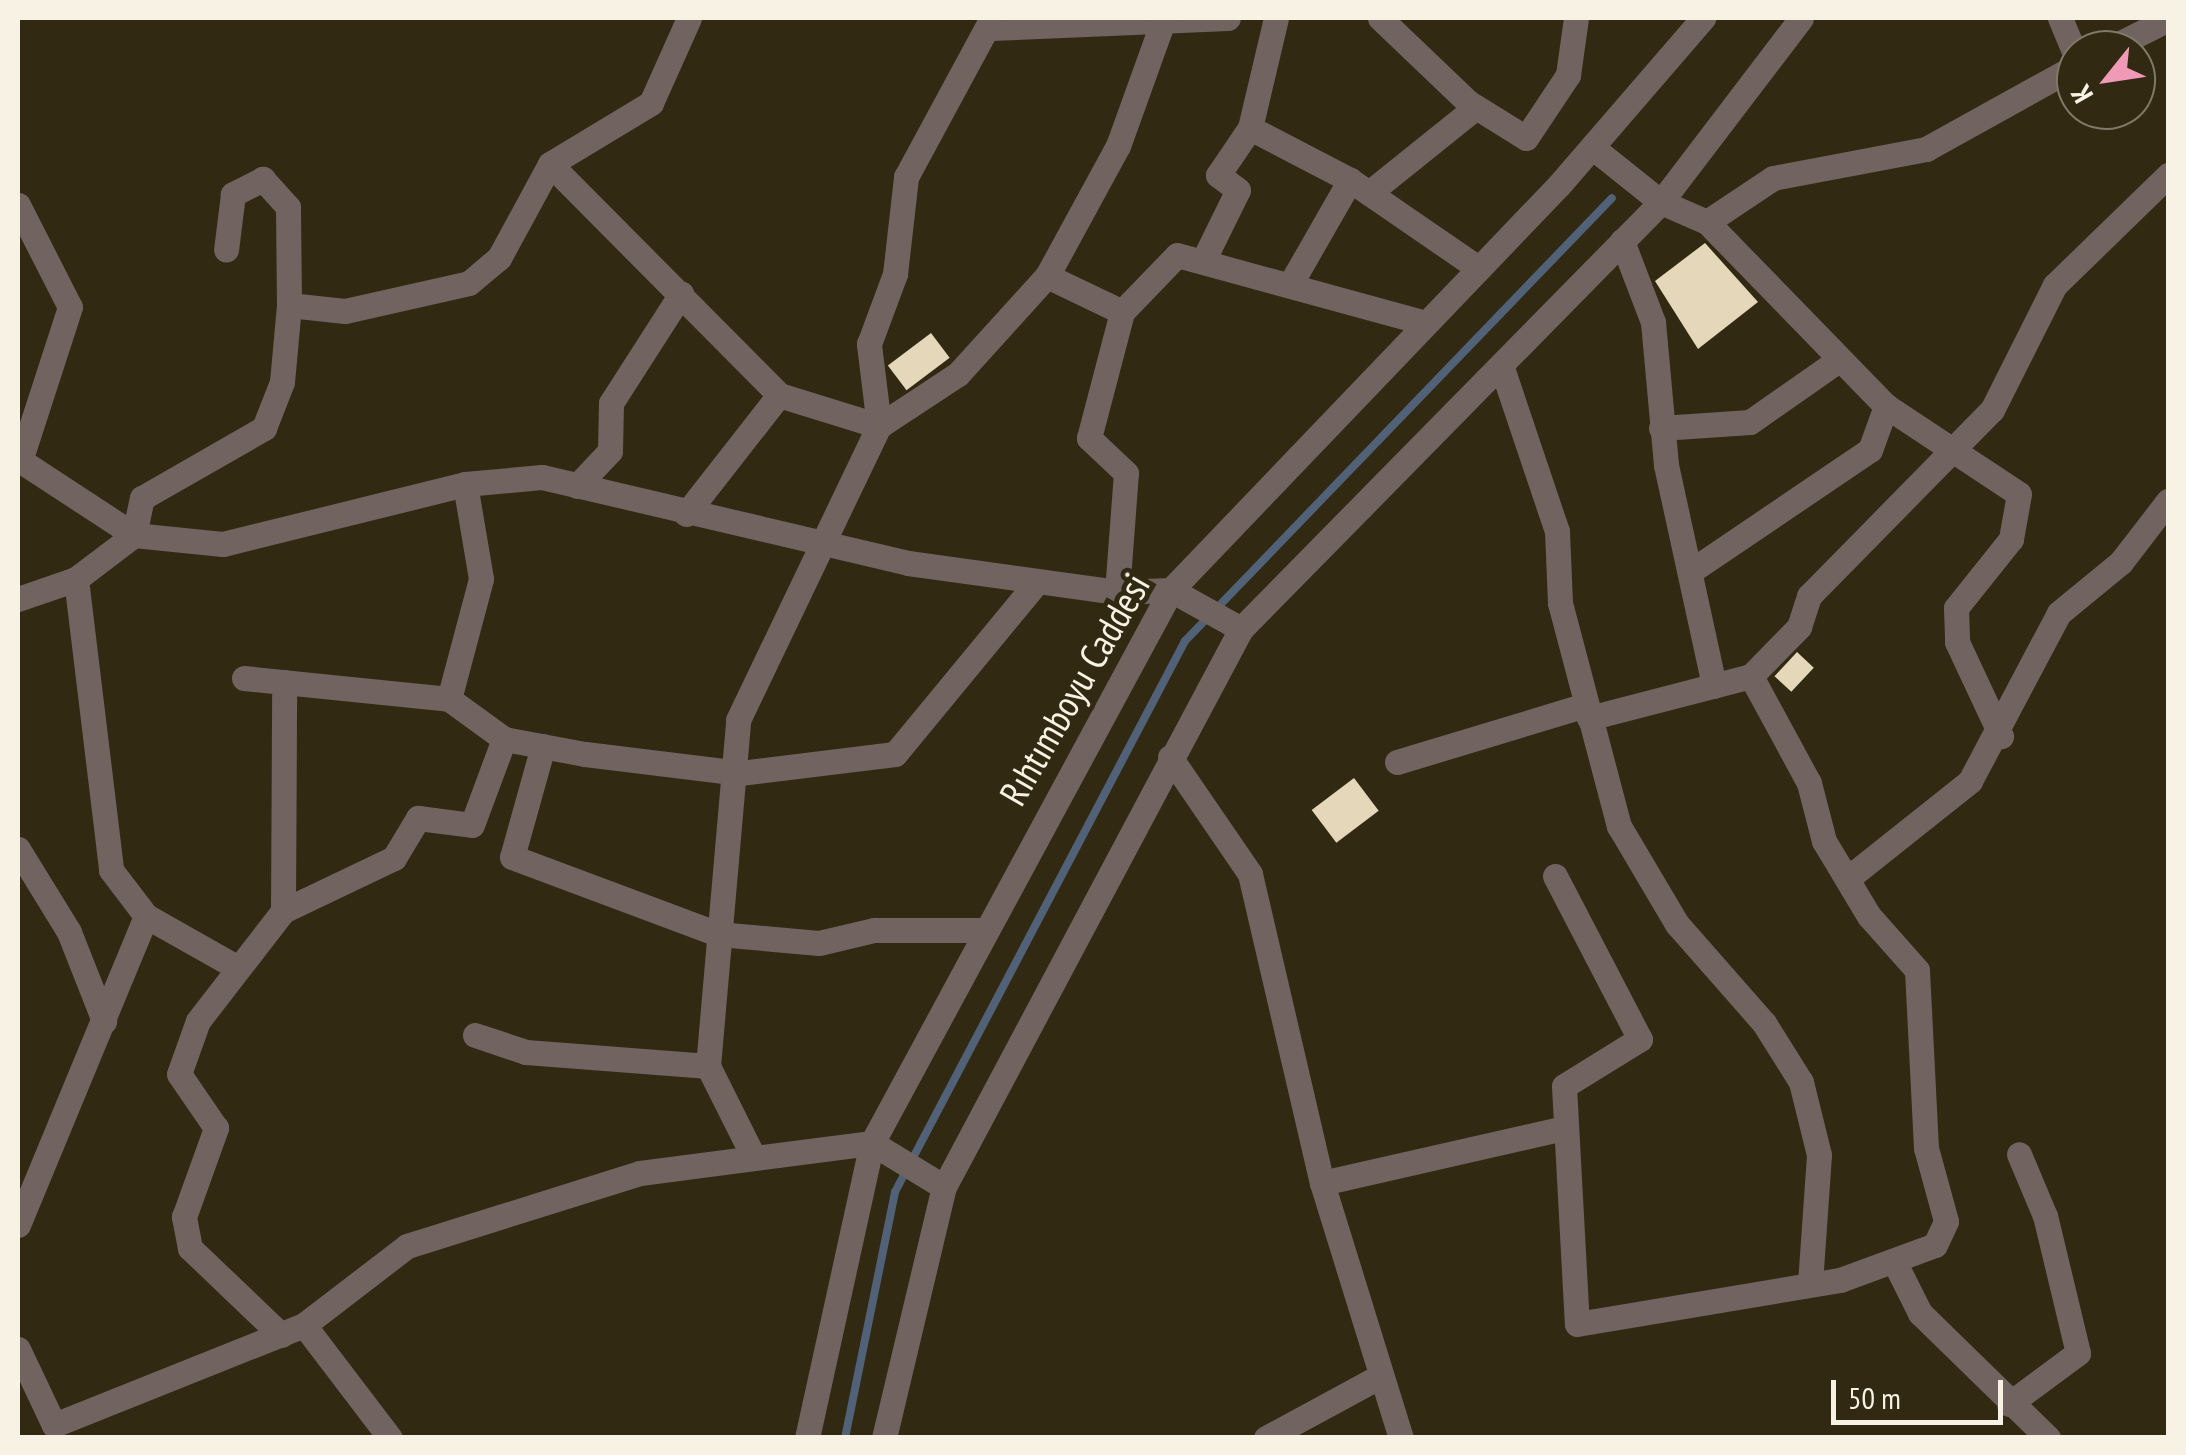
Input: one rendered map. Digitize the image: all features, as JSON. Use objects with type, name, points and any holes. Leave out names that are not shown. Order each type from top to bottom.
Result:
[{"type":"street","points":[[288,305],[345,311],[469,283],[500,258],[550,164],[651,104],[689,18]]},
{"type":"street","points":[[879,426],[869,344],[895,274],[906,177],[992,23],[1228,18]]},
{"type":"street","points":[[1203,261],[1238,190],[1218,175],[1250,128],[1276,18]]},
{"type":"street","points":[[1380,18],[1476,108],[1526,138],[1568,75],[1576,18]]},
{"type":"street","name":"Rıhtımboyu Caddesi","points":[[807,1438],[850,1210],[882,1151],[981,930],[1171,590],[1592,147],[1703,18]]},
{"type":"street","points":[[884,1438],[935,1182],[1170,757],[1234,625],[1501,365],[1661,202],[1801,18]]},
{"type":"street","points":[[752,1152],[708,1066],[718,934],[740,774],[738,720],[819,540],[879,426],[958,374],[1047,276],[1118,146],[1161,22]]},
{"type":"street","points":[[1707,222],[1773,178],[1926,149],[2056,77]]},
{"type":"street","points":[[1291,283],[1360,186],[1476,108]]},
{"type":"street","points":[[1250,128],[1360,186],[1478,268]]},
{"type":"street","points":[[1592,147],[1661,202],[1707,222],[1837,361],[1886,406],[2018,494],[2010,539],[1956,608],[1957,642],[2001,736]]},
{"type":"street","points":[[550,164],[779,395],[879,426]]},
{"type":"street","points":[[1397,762],[1587,711],[1751,676],[1799,627],[1809,596],[1992,410],[2055,285],[2168,175]]},
{"type":"street","points":[[18,598],[76,579],[134,535],[142,498],[264,428],[282,382],[288,305],[288,207],[263,179],[233,194],[226,250]]},
{"type":"street","points":[[18,205],[70,307],[18,460],[134,535],[223,544],[466,484],[542,477],[686,514],[1036,583],[1117,592],[1171,590],[1234,625]]},
{"type":"street","points":[[1622,241],[1652,322],[1662,428],[1714,686]]},
{"type":"street","points":[[1117,592],[1126,472],[1089,438],[1122,312],[1178,255],[1426,322]]},
{"type":"street","points":[[1047,276],[1122,312]]},
{"type":"street","points":[[577,486],[610,452],[611,403],[681,294]]},
{"type":"street","points":[[1662,428],[1750,422],[1837,361]]},
{"type":"street","points":[[1501,365],[1557,531],[1560,603],[1618,826],[1677,924],[1764,1023],[1801,1082],[1819,1154],[1810,1283]]},
{"type":"street","points":[[686,514],[779,395]]},
{"type":"street","points":[[1690,571],[1870,450],[1886,406]]},
{"type":"street","points":[[448,699],[481,579],[466,484]]},
{"type":"street","points":[[1847,879],[1970,781],[2001,736],[2059,613],[2120,562],[2168,501]]},
{"type":"street","points":[[76,579],[111,870],[146,916],[236,967]]},
{"type":"street","points":[[244,678],[448,699],[504,739],[740,774],[896,754],[1036,583]]},
{"type":"street","points":[[1555,876],[1640,1039],[1564,1086],[1577,1324],[1810,1283],[1895,1264],[1934,1245],[1946,1221],[1926,1148],[1918,970],[1847,879],[1751,676]]},
{"type":"street","points":[[283,911],[284,682]]},
{"type":"street","points":[[390,1438],[293,1330],[190,1248],[184,1216],[216,1128],[179,1074],[198,1021],[283,911],[394,858],[418,818],[472,825],[504,739]]},
{"type":"street","points":[[542,746],[512,857],[718,934],[819,943],[874,930],[981,930]]},
{"type":"street","points":[[1170,757],[1250,874],[1322,1183],[1401,1438]]},
{"type":"street","points":[[18,849],[70,932],[104,1021]]},
{"type":"street","points":[[18,1225],[146,916]]},
{"type":"street","points":[[475,1035],[526,1052],[708,1066]]},
{"type":"street","points":[[1322,1183],[1565,1128]]},
{"type":"street","points":[[19,1366],[54,1424],[293,1330],[407,1246],[640,1174],[752,1152],[882,1151],[935,1182]]},
{"type":"street","points":[[2009,1404],[2078,1352],[2045,1216],[2018,1154]]},
{"type":"street","points":[[1895,1264],[1910,1300],[2009,1404],[2048,1438]]},
{"type":"street","points":[[1266,1438],[1379,1377]]},
{"type":"building","points":[[1705,243],[1758,302],[1698,349],[1655,281]]},
{"type":"building","points":[[931,333],[950,358],[907,390],[888,365]]},
{"type":"building","points":[[1797,652],[1814,668],[1791,692],[1774,676]]},
{"type":"building","points":[[1354,778],[1379,811],[1336,843],[1312,810]]},
{"type":"waterway","points":[[1217,608],[1612,198]]},
{"type":"waterway","points":[[845,1438],[895,1192],[1185,641],[1207,618]]}]
